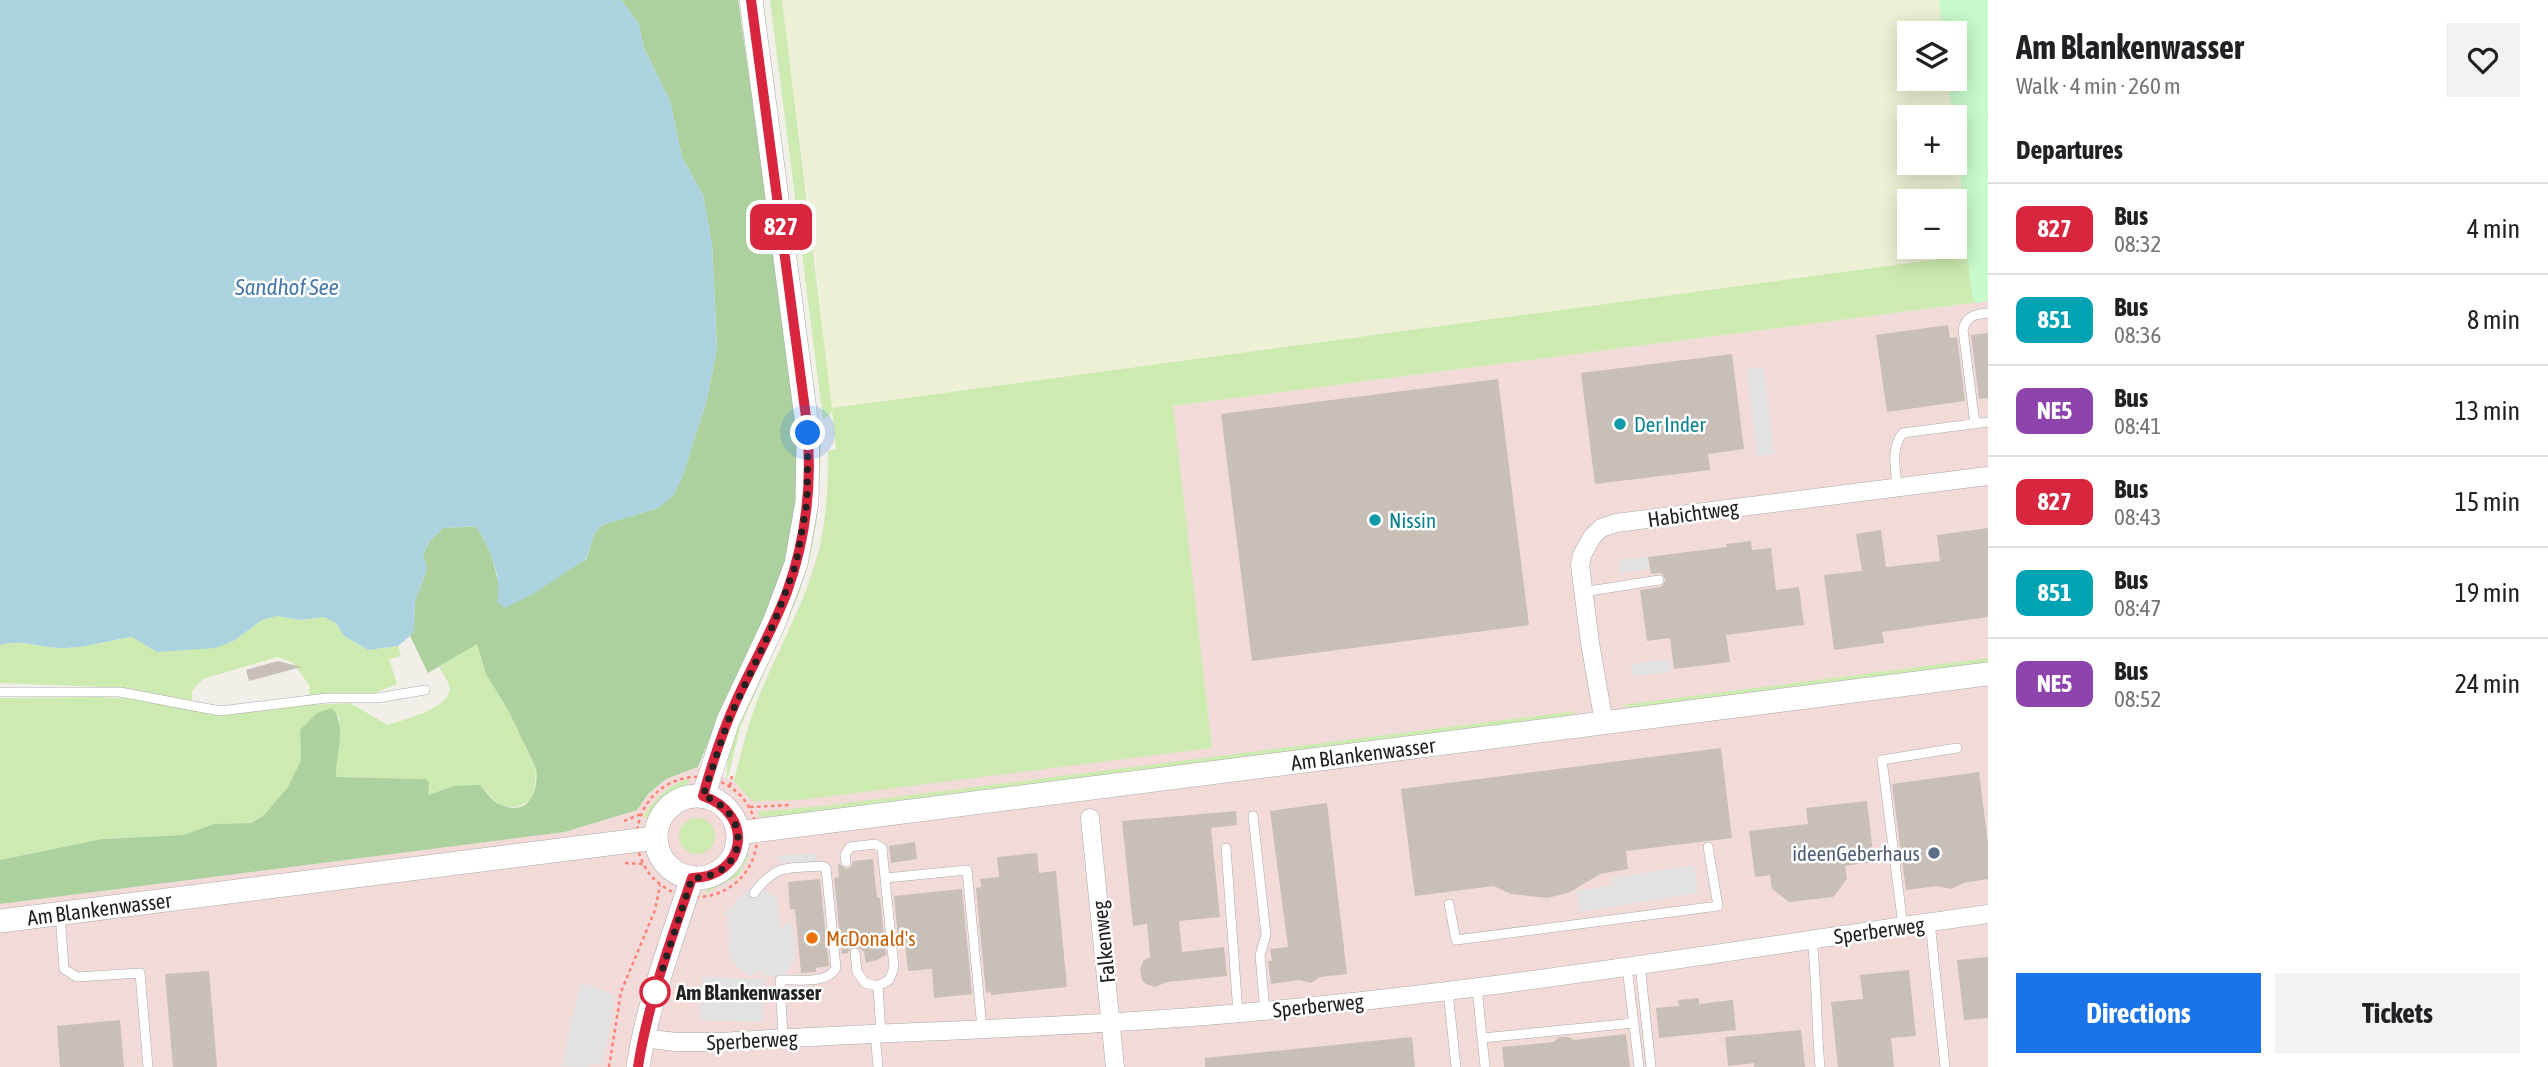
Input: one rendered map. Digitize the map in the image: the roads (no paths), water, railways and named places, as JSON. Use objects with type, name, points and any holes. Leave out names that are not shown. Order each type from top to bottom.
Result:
[{"type":"street","points":[[689,887],[667,866],[646,839],[668,807],[706,787],[736,701],[787,592],[803,534],[807,502],[808,433],[751,0]]},
{"type":"street","name":"Habichtweg","points":[[1604,723],[1580,565],[1582,555],[1592,537],[1601,528],[1616,523],[1988,476]]},
{"type":"street","name":"Am Blankenwasser","points":[[748,832],[1988,674]]},
{"type":"street","points":[[638,1067],[642,1038],[689,887],[725,867],[748,832],[706,787]]},
{"type":"street","name":"Falkenweg","points":[[1090,818],[1115,1067]]},
{"type":"street","name":"Am Blankenwasser","points":[[0,921],[646,839]]},
{"type":"street","name":"Sperberweg","points":[[642,1038],[698,1042],[1111,1022],[1265,1011],[1448,992],[1988,914]]},
{"type":"lane","points":[[1975,424],[1964,330],[1965,323],[1974,314],[1988,313]]},
{"type":"lane","points":[[1897,487],[1894,453],[1903,433],[1988,422]]},
{"type":"lane","points":[[1583,592],[1659,580]]},
{"type":"lane","points":[[0,692],[120,692],[220,711],[327,698],[377,698],[425,690]]},
{"type":"lane","points":[[1903,926],[1882,760],[1957,748]]},
{"type":"lane","points":[[1253,817],[1266,935],[1260,955],[1265,1011]]},
{"type":"lane","points":[[846,862],[845,855],[850,848],[878,845],[883,851],[894,968],[888,980],[878,986],[865,983],[860,978],[855,953]]},
{"type":"lane","points":[[1449,904],[1456,940],[1718,906],[1708,847]]},
{"type":"lane","points":[[1226,848],[1238,1013]]},
{"type":"lane","points":[[754,893],[767,876],[776,870],[822,866],[826,868],[836,968],[833,974],[826,978],[780,980],[783,1038]]},
{"type":"lane","points":[[886,878],[967,870],[982,1028]]},
{"type":"lane","points":[[60,914],[64,969],[77,977],[141,973],[148,1067]]},
{"type":"lane","points":[[1930,922],[1945,1067]]},
{"type":"lane","points":[[1812,939],[1820,1067]]},
{"type":"lane","points":[[1634,966],[1634,1023],[1639,1067]]},
{"type":"lane","points":[[1634,966],[1651,1067]]},
{"type":"lane","points":[[878,986],[878,1067]]},
{"type":"lane","points":[[1477,988],[1485,1067]]},
{"type":"lane","points":[[1448,992],[1456,1067]]},
{"type":"lane","points":[[1482,1038],[1634,1023]]},
{"type":"water","name":"Sandhof See","points":[[0,0],[621,0],[638,22],[644,48],[670,101],[682,157],[703,195],[712,244],[717,348],[707,399],[682,478],[673,496],[658,508],[602,525],[594,534],[586,559],[533,594],[505,608],[497,602],[496,572],[476,526],[443,528],[429,542],[423,554],[427,569],[415,601],[414,630],[398,646],[368,650],[344,636],[336,623],[324,617],[301,620],[277,616],[262,620],[235,640],[216,648],[157,652],[132,637],[66,648],[24,643],[0,645]]},
{"type":"place","name":"Der Inder","points":[[1620,424]]},
{"type":"place","name":"Nissin","points":[[1375,520]]},
{"type":"place","name":"ideenGeberhaus","points":[[1934,853]]},
{"type":"place","name":"McDonald's","points":[[812,938]]},
{"type":"place","name":"Am Blankenwasser","points":[[655,992]]}]
